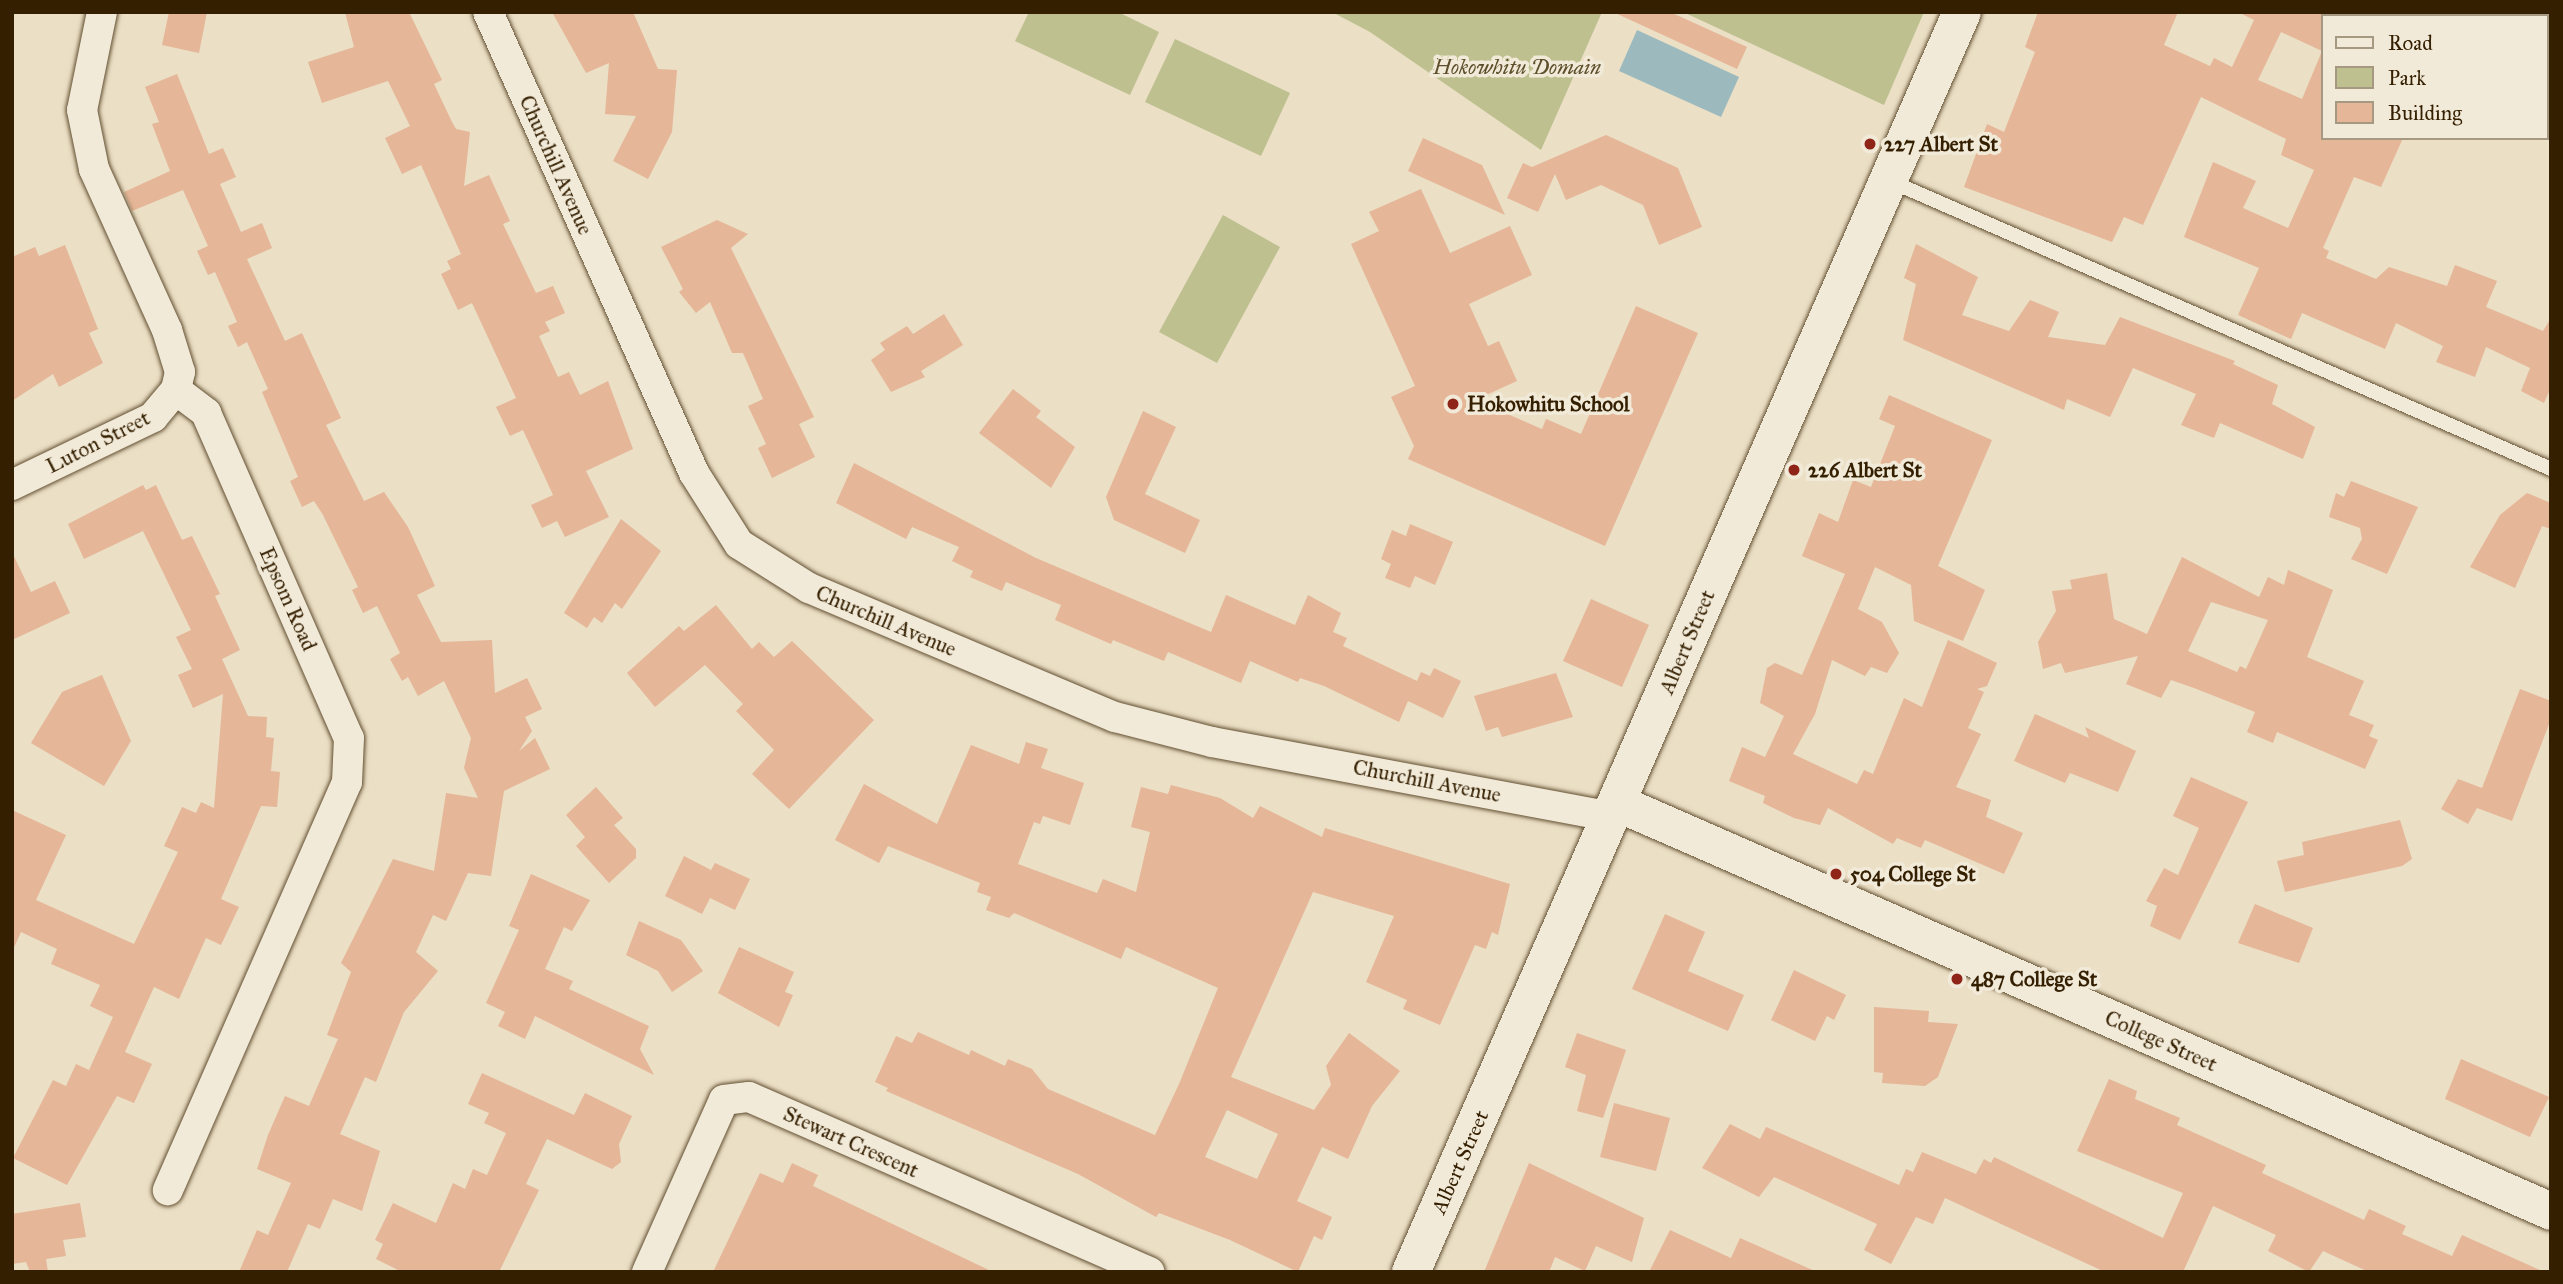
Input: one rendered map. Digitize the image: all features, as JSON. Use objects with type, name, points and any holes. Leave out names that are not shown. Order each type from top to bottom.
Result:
[{"type":"main road","name":"Albert Street","points":[[1411,1272],[1962,12]]},
{"type":"street","points":[[102,12],[82,110],[94,169],[167,330],[180,372],[176,390]]},
{"type":"street","name":"Churchill Avenue","points":[[488,12],[694,473],[740,544],[809,588],[1115,717],[1212,742],[1615,810]]},
{"type":"street","name":"Luton Street","points":[[12,485],[153,416],[176,390]]},
{"type":"street","name":"Epsom Road","points":[[168,1190],[347,782],[349,738],[206,413],[176,390]]},
{"type":"street","name":"College Street","points":[[1615,810],[2551,1211]]},
{"type":"street","name":"Stewart Crescent","points":[[647,1272],[724,1100],[749,1097],[1149,1272]]},
{"type":"lane","points":[[1888,180],[2551,469]]},
{"type":"green space","points":[[1029,12],[1118,12],[1159,32],[1130,95],[1015,41]]},
{"type":"green space","name":"Hokowhitu Domain","points":[[1332,12],[1602,12],[1541,150],[1370,32]]},
{"type":"green space","points":[[1683,12],[1924,12],[1884,105]]},
{"type":"green space","points":[[1175,39],[1290,93],[1261,156],[1145,102]]},
{"type":"green space","points":[[1223,215],[1280,247],[1217,363],[1159,332]]},
{"type":"water","points":[[1637,30],[1739,77],[1721,117],[1619,71]]},
{"type":"building","points":[[169,12],[207,12],[199,53],[162,45]]},
{"type":"building","points":[[345,12],[409,12],[442,80],[434,84],[452,122],[456,129],[470,132],[464,186],[489,175],[510,221],[503,224],[536,293],[553,286],[565,313],[545,322],[550,331],[539,336],[558,377],[569,372],[580,395],[608,381],[633,449],[586,471],[609,517],[565,537],[557,521],[542,528],[531,505],[553,495],[523,430],[510,436],[496,407],[516,398],[472,303],[458,310],[441,274],[451,269],[447,261],[461,254],[421,165],[402,174],[385,138],[410,126],[388,81],[322,103],[308,62],[354,47]]},
{"type":"building","points":[[552,12],[633,12],[658,69],[677,70],[672,132],[648,179],[613,161],[636,116],[605,114],[609,63],[586,73]]},
{"type":"building","points":[[1613,12],[1670,12],[1747,47],[1737,69]]},
{"type":"building","points":[[2038,12],[2178,12],[2164,45],[2210,66],[2214,58],[2232,67],[2254,20],[2238,12],[2323,12],[2322,140],[2402,140],[2381,187],[2354,177],[2323,248],[2329,251],[2326,258],[2376,279],[2389,267],[2447,286],[2455,265],[2497,281],[2486,307],[2543,331],[2551,318],[2551,387],[2544,403],[2521,391],[2530,368],[2486,347],[2475,377],[2436,362],[2443,346],[2396,323],[2385,349],[2302,313],[2291,339],[2238,315],[2259,268],[2184,237],[2213,162],[2256,181],[2243,208],[2288,228],[2314,170],[2281,155],[2286,139],[2201,97],[2143,225],[2124,217],[2112,242],[1964,187],[1987,124],[2004,132],[2035,52],[2025,47]],"holes":[[[2281,32],[2322,51],[2302,99],[2258,80]]]},
{"type":"building","points":[[177,74],[209,154],[223,148],[236,177],[220,184],[241,232],[262,223],[272,248],[247,259],[285,341],[302,333],[341,418],[326,425],[364,501],[384,492],[408,527],[435,586],[417,595],[441,642],[492,640],[495,693],[527,678],[542,709],[525,717],[532,731],[519,751],[535,738],[550,769],[504,791],[491,876],[468,873],[446,921],[433,915],[416,952],[438,971],[404,1012],[376,1082],[365,1077],[340,1134],[380,1151],[362,1211],[333,1199],[320,1229],[308,1224],[287,1272],[239,1272],[257,1230],[268,1235],[291,1183],[257,1169],[268,1135],[285,1096],[309,1106],[338,1039],[327,1035],[351,972],[341,963],[393,859],[434,871],[446,793],[478,798],[464,768],[471,738],[444,681],[418,696],[408,677],[402,681],[390,659],[400,653],[377,606],[363,613],[352,590],[358,587],[323,515],[314,501],[302,507],[290,481],[298,477],[262,392],[268,389],[247,342],[238,347],[228,326],[237,322],[215,272],[208,275],[197,251],[208,246],[183,190],[132,211],[124,192],[170,171],[152,124],[159,122],[145,87]]},
{"type":"building","points":[[1606,135],[1678,168],[1702,227],[1659,245],[1643,205],[1601,185],[1566,200],[1555,174],[1538,212],[1507,198],[1523,163],[1532,167]]},
{"type":"building","points":[[1423,138],[1482,165],[1505,215],[1408,171]]},
{"type":"building","points":[[1421,189],[1450,253],[1510,226],[1532,275],[1469,304],[1488,346],[1499,341],[1517,381],[1475,400],[1542,429],[1546,419],[1581,434],[1636,306],[1698,333],[1605,546],[1408,459],[1414,446],[1391,397],[1415,386],[1351,244],[1379,231],[1369,212]]},
{"type":"building","points":[[717,220],[748,234],[731,248],[814,417],[799,424],[815,457],[772,478],[758,448],[766,444],[748,406],[763,399],[743,353],[732,353],[710,302],[696,313],[679,292],[683,289],[661,247]]},
{"type":"building","points":[[1916,244],[1978,277],[1962,315],[2009,331],[2030,300],[2059,312],[2048,337],[2105,345],[2120,317],[2235,361],[2233,364],[2278,385],[2272,404],[2315,427],[2303,459],[2220,423],[2214,438],[2181,425],[2196,394],[2133,368],[2110,417],[2067,399],[2064,410],[1903,340],[1916,284],[1904,278]]},
{"type":"building","points":[[65,245],[98,329],[89,333],[103,363],[59,387],[53,374],[12,401],[12,257],[35,247],[39,256]]},
{"type":"building","points":[[944,314],[963,345],[921,371],[925,377],[891,392],[871,360],[885,350],[880,343],[907,326],[913,334]]},
{"type":"building","points":[[1013,389],[1041,411],[1036,417],[1075,447],[1051,488],[979,433]]},
{"type":"building","points":[[1889,395],[1992,440],[1938,566],[1985,590],[1963,641],[1914,621],[1911,585],[1875,567],[1858,609],[1882,622],[1899,653],[1887,673],[1871,667],[1865,676],[1832,660],[1815,714],[1793,754],[1857,784],[1864,770],[1873,774],[1904,698],[1922,707],[1948,640],[1997,663],[1987,686],[1977,689],[1984,692],[1968,728],[1981,734],[1956,787],[1991,800],[1986,817],[2023,833],[2004,874],[1925,840],[1921,848],[1897,838],[1893,844],[1828,808],[1820,825],[1794,818],[1763,803],[1765,796],[1729,781],[1742,747],[1765,757],[1784,716],[1760,703],[1767,668],[1775,663],[1802,675],[1845,574],[1802,556],[1819,513],[1838,522],[1853,480],[1871,487],[1895,426],[1879,419]]},
{"type":"building","points":[[1143,411],[1176,427],[1145,494],[1200,520],[1185,553],[1114,520],[1106,497]]},
{"type":"building","points":[[854,463],[1036,558],[1211,632],[1226,595],[1295,625],[1308,595],[1341,613],[1333,632],[1347,638],[1343,646],[1417,681],[1421,672],[1430,676],[1434,668],[1461,681],[1443,718],[1408,701],[1399,722],[1324,686],[1300,678],[1298,682],[1250,661],[1241,683],[1168,652],[1164,661],[1113,640],[1111,644],[1055,620],[1061,605],[1006,582],[1002,591],[970,577],[973,571],[952,561],[959,547],[912,527],[906,539],[836,503]]},
{"type":"building","points":[[2351,481],[2418,507],[2387,574],[2351,559],[2362,539],[2360,528],[2329,517],[2336,493],[2344,497]]},
{"type":"building","points":[[143,485],[146,490],[156,485],[182,540],[192,536],[220,594],[215,596],[240,650],[222,659],[248,716],[267,717],[266,737],[274,738],[271,771],[280,772],[277,807],[261,806],[221,899],[239,907],[221,945],[206,938],[179,999],[154,987],[125,1052],[152,1064],[134,1103],[117,1096],[67,1185],[13,1158],[53,1080],[66,1086],[76,1064],[89,1070],[113,1017],[90,1006],[100,985],[51,964],[57,949],[21,932],[12,952],[12,810],[66,835],[36,900],[134,944],[178,852],[164,846],[182,807],[196,813],[201,802],[214,808],[223,694],[193,708],[178,675],[192,669],[176,637],[191,630],[143,531],[84,559],[68,524]]},
{"type":"building","points":[[2527,493],[2551,503],[2551,529],[2542,526],[2515,588],[2470,567],[2500,515]]},
{"type":"building","points":[[621,519],[661,551],[622,609],[615,603],[602,623],[594,617],[587,628],[564,613]]},
{"type":"building","points":[[1410,524],[1453,542],[1435,585],[1415,576],[1410,588],[1385,578],[1391,564],[1381,559],[1392,530],[1406,536]]},
{"type":"building","points":[[12,552],[31,592],[55,581],[70,613],[12,640]]},
{"type":"building","points":[[2182,557],[2259,597],[2268,577],[2284,585],[2288,570],[2333,590],[2307,657],[2364,681],[2349,715],[2374,725],[2369,736],[2378,740],[2365,769],[2277,732],[2273,743],[2247,732],[2255,712],[2194,688],[2171,680],[2161,698],[2126,684],[2138,656],[2065,673],[2061,663],[2043,669],[2038,642],[2056,611],[2052,591],[2072,589],[2070,580],[2107,573],[2114,619],[2147,634]],"holes":[[[2211,602],[2268,620],[2246,669],[2240,666],[2237,672],[2188,651]]]},
{"type":"building","points":[[1591,599],[1649,625],[1622,687],[1563,661]]},
{"type":"building","points":[[716,605],[752,649],[759,642],[774,657],[792,641],[874,720],[789,809],[752,774],[774,750],[736,711],[743,704],[705,665],[655,707],[627,673],[679,626],[684,631]]},
{"type":"building","points":[[1556,673],[1573,717],[1502,737],[1498,727],[1486,731],[1474,696]]},
{"type":"building","points":[[102,675],[131,741],[104,786],[31,743],[62,692]]},
{"type":"building","points":[[2520,689],[2551,701],[2551,719],[2512,821],[2477,808],[2468,824],[2441,809],[2458,779],[2482,788]]},
{"type":"building","points":[[2035,714],[2089,738],[2085,727],[2136,751],[2118,792],[2070,773],[2065,783],[2014,761]]},
{"type":"building","points":[[1026,742],[1048,749],[1041,768],[1084,783],[1070,825],[1043,816],[1040,824],[1034,822],[1018,864],[1097,893],[1103,879],[1136,892],[1150,832],[1131,827],[1141,787],[1168,794],[1171,785],[1220,798],[1253,818],[1260,806],[1322,837],[1325,828],[1510,884],[1498,935],[1492,932],[1486,949],[1475,945],[1440,1025],[1403,1009],[1407,1000],[1366,982],[1394,916],[1313,892],[1231,1077],[1314,1110],[1331,1085],[1326,1066],[1349,1033],[1400,1071],[1372,1106],[1348,1159],[1322,1147],[1297,1201],[1332,1217],[1322,1240],[1314,1236],[1298,1272],[1230,1240],[1159,1213],[1156,1217],[1078,1174],[886,1091],[888,1088],[875,1082],[896,1036],[912,1043],[918,1032],[969,1055],[971,1050],[1005,1066],[1008,1059],[1032,1069],[1048,1089],[1155,1135],[1179,1084],[1218,988],[1126,947],[1121,959],[1014,913],[1009,918],[986,910],[991,897],[977,892],[980,883],[888,846],[879,863],[835,840],[864,784],[937,824],[971,745],[1019,764]],"holes":[[[1227,1110],[1278,1134],[1257,1179],[1205,1157]]]},
{"type":"building","points":[[2191,777],[2248,802],[2180,940],[2150,926],[2157,906],[2146,901],[2164,868],[2178,875],[2199,828],[2173,816]]},
{"type":"building","points":[[596,787],[623,818],[614,825],[636,849],[636,858],[609,883],[576,846],[585,837],[566,815]]},
{"type":"building","points":[[2400,820],[2412,859],[2402,866],[2285,892],[2277,861],[2304,855],[2302,842]]},
{"type":"building","points":[[684,856],[711,870],[715,863],[750,879],[735,910],[710,898],[702,914],[665,896]]},
{"type":"building","points":[[531,874],[590,900],[572,931],[564,927],[545,969],[573,981],[569,989],[649,1026],[640,1049],[654,1075],[535,1016],[525,1039],[498,1026],[505,1012],[486,1003],[519,930],[509,926]]},
{"type":"building","points":[[2255,904],[2313,928],[2299,963],[2238,943]]},
{"type":"building","points":[[1665,914],[1705,932],[1688,971],[1744,995],[1728,1031],[1632,989]]},
{"type":"building","points":[[639,921],[681,940],[703,971],[672,992],[658,971],[626,955]]},
{"type":"building","points":[[739,947],[794,972],[785,992],[793,995],[779,1027],[718,993]]},
{"type":"building","points":[[1794,970],[1846,995],[1834,1020],[1827,1016],[1815,1041],[1771,1020]]},
{"type":"building","points":[[1874,1007],[1929,1011],[1928,1022],[1958,1024],[1938,1077],[1925,1086],[1882,1083],[1883,1073],[1874,1072]]},
{"type":"building","points":[[1577,1033],[1626,1050],[1603,1118],[1577,1111],[1586,1075],[1565,1067]]},
{"type":"building","points":[[2461,1059],[2549,1097],[2530,1137],[2445,1099]]},
{"type":"building","points":[[482,1073],[574,1115],[585,1093],[632,1116],[619,1144],[621,1162],[612,1169],[547,1139],[526,1184],[539,1190],[499,1272],[402,1272],[376,1259],[383,1244],[375,1240],[393,1203],[436,1223],[453,1183],[465,1189],[473,1169],[487,1175],[506,1133],[484,1123],[489,1113],[468,1104]]},
{"type":"building","points":[[2109,1079],[2137,1091],[2135,1099],[2180,1118],[2177,1125],[2266,1165],[2262,1173],[2364,1220],[2369,1209],[2406,1226],[2402,1234],[2452,1256],[2462,1235],[2544,1272],[2369,1272],[2323,1251],[2309,1272],[2268,1251],[2276,1235],[2213,1206],[2183,1272],[2105,1272],[1945,1198],[1933,1224],[1916,1217],[1891,1264],[1864,1250],[1877,1224],[1774,1177],[1759,1197],[1702,1168],[1730,1124],[1760,1139],[1766,1127],[1899,1185],[1906,1169],[1913,1172],[1922,1152],[1976,1174],[1984,1159],[1991,1163],[1994,1157],[2163,1238],[2183,1193],[2077,1151]]},
{"type":"building","points":[[1614,1103],[1670,1118],[1656,1171],[1600,1157]]},
{"type":"building","points":[[792,1163],[818,1175],[813,1186],[993,1272],[713,1272],[760,1173],[783,1183]]},
{"type":"building","points":[[1529,1163],[1644,1218],[1632,1262],[1596,1246],[1585,1271],[1555,1257],[1549,1272],[1484,1272]]},
{"type":"building","points":[[80,1203],[86,1237],[63,1240],[66,1256],[46,1259],[48,1272],[30,1272],[26,1262],[12,1264],[12,1214]]},
{"type":"building","points":[[1670,1230],[1731,1258],[1740,1238],[1817,1272],[1649,1272]]},
{"type":"place","name":"227 Albert St","points":[[1870,144]]},
{"type":"place","name":"Hokowhitu School","points":[[1453,404]]},
{"type":"place","name":"226 Albert St","points":[[1794,470]]},
{"type":"place","name":"504 College St","points":[[1836,874]]},
{"type":"place","name":"487 College St","points":[[1957,979]]}]
